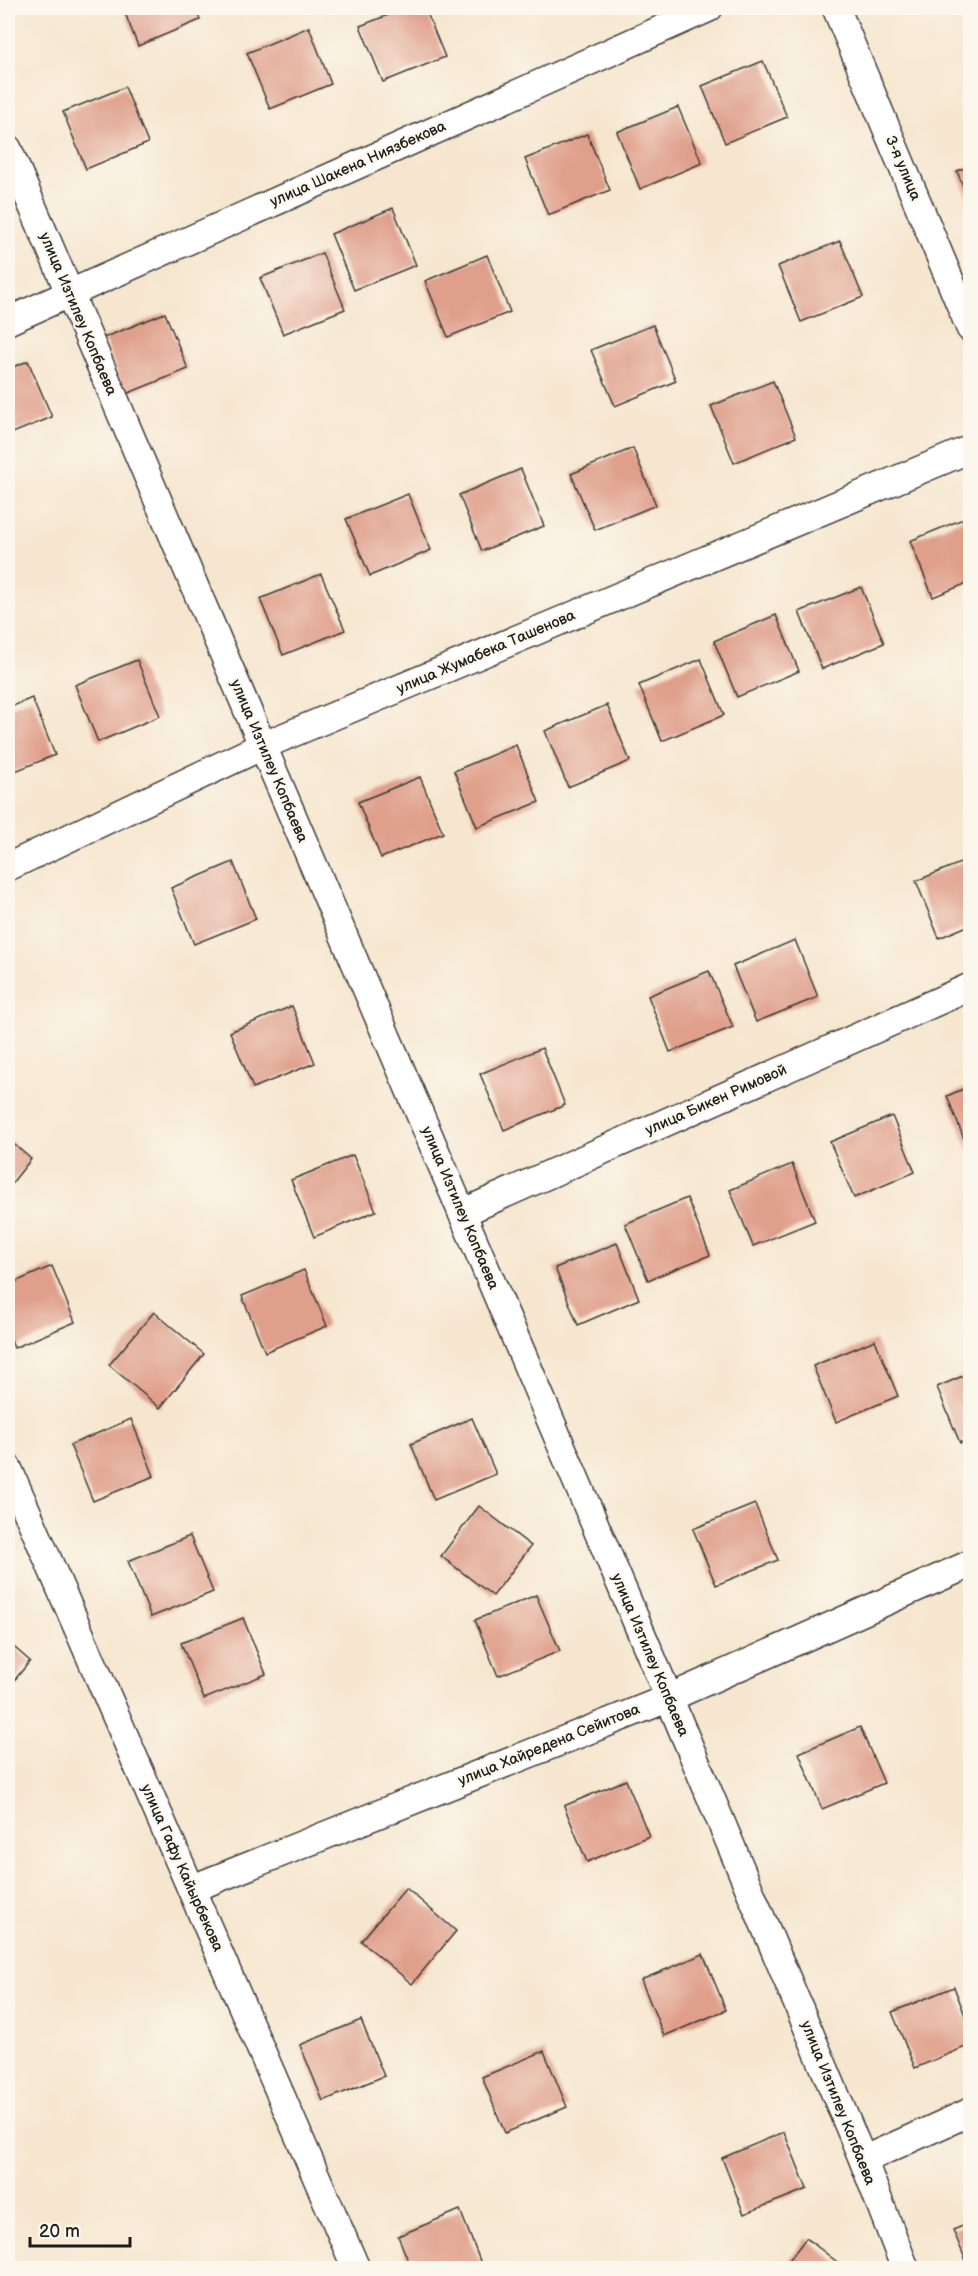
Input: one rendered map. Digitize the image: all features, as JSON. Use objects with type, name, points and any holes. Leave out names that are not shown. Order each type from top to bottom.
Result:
[{"type":"street","name":"улица Шакена Ниязбекова","points":[[8,321],[709,8]]},
{"type":"street","name":"3-я улица","points":[[836,8],[970,328]]},
{"type":"street","name":"улица Изтилеу Копбаева","points":[[8,149],[669,1698],[863,2160],[905,2268]]},
{"type":"street","name":"улица Жумабека Ташенова","points":[[8,867],[262,746],[970,450]]},
{"type":"street","name":"улица Бикен Римовой","points":[[462,1213],[970,987]]},
{"type":"street","name":"улица Гафу Кайырбекова","points":[[8,1468],[356,2268]]},
{"type":"street","name":"улица Хайредена Сейитова","points":[[191,1889],[669,1698],[970,1564]]},
{"type":"street","points":[[863,2160],[970,2112]]},
{"type":"building","points":[[123,8],[195,8],[200,20],[138,46]]},
{"type":"building","points":[[406,8],[425,8],[445,57],[383,82],[360,26]]},
{"type":"building","points":[[309,27],[331,84],[270,109],[247,53]]},
{"type":"building","points":[[763,61],[787,117],[725,143],[702,86]]},
{"type":"building","points":[[125,87],[148,143],[86,169],[63,112]]},
{"type":"building","points":[[678,107],[702,163],[640,189],[617,132]]},
{"type":"building","points":[[587,134],[610,190],[548,215],[525,159]]},
{"type":"building","points":[[970,166],[970,204],[957,171]]},
{"type":"building","points":[[393,208],[416,265],[354,290],[331,234]]},
{"type":"building","points":[[840,241],[863,297],[801,322],[778,266]]},
{"type":"building","points":[[322,253],[345,309],[283,334],[260,278]]},
{"type":"building","points":[[487,255],[510,312],[448,337],[425,281]]},
{"type":"building","points":[[165,313],[188,369],[126,394],[103,338]]},
{"type":"building","points":[[653,325],[676,381],[615,406],[591,350]]},
{"type":"building","points":[[28,361],[52,417],[8,435],[8,369]]},
{"type":"building","points":[[773,381],[796,437],[734,463],[711,406]]},
{"type":"building","points":[[633,448],[656,505],[595,530],[571,474]]},
{"type":"building","points":[[521,469],[544,526],[482,551],[459,495]]},
{"type":"building","points":[[408,494],[431,550],[370,576],[346,519]]},
{"type":"building","points":[[970,516],[970,582],[933,597],[910,541]]},
{"type":"building","points":[[321,574],[345,630],[283,655],[260,599]]},
{"type":"building","points":[[861,587],[884,643],[822,669],[799,612]]},
{"type":"building","points":[[776,615],[799,671],[737,697],[714,641]]},
{"type":"building","points":[[701,659],[724,715],[662,741],[639,685]]},
{"type":"building","points":[[137,660],[160,716],[98,742],[75,685]]},
{"type":"building","points":[[32,698],[55,755],[8,774],[8,708]]},
{"type":"building","points":[[607,705],[630,761],[568,787],[545,731]]},
{"type":"building","points":[[516,745],[539,802],[477,827],[454,771]]},
{"type":"building","points":[[420,777],[443,833],[381,858],[358,802]]},
{"type":"building","points":[[970,859],[970,925],[939,938],[916,881]]},
{"type":"building","points":[[233,862],[256,919],[194,944],[171,888]]},
{"type":"building","points":[[795,940],[818,997],[756,1022],[733,966]]},
{"type":"building","points":[[709,971],[733,1027],[670,1052],[648,996]]},
{"type":"building","points":[[292,1006],[315,1063],[253,1088],[230,1032]]},
{"type":"building","points":[[542,1048],[565,1105],[504,1130],[480,1074]]},
{"type":"building","points":[[970,1086],[970,1154],[947,1096]]},
{"type":"building","points":[[892,1116],[915,1172],[854,1198],[830,1142]]},
{"type":"building","points":[[8,1139],[31,1159],[8,1188]]},
{"type":"building","points":[[353,1155],[376,1211],[314,1237],[291,1180]]},
{"type":"building","points":[[792,1164],[815,1221],[753,1246],[730,1190]]},
{"type":"building","points":[[687,1198],[710,1255],[648,1280],[625,1224]]},
{"type":"building","points":[[617,1243],[639,1299],[578,1325],[555,1268]]},
{"type":"building","points":[[52,1266],[75,1322],[14,1348],[8,1333],[8,1285]]},
{"type":"building","points":[[304,1270],[327,1326],[265,1352],[242,1296]]},
{"type":"building","points":[[154,1312],[204,1354],[160,1408],[109,1365]]},
{"type":"building","points":[[875,1340],[898,1396],[836,1422],[813,1366]]},
{"type":"building","points":[[970,1373],[970,1439],[960,1443],[937,1387]]},
{"type":"building","points":[[472,1418],[496,1474],[434,1500],[411,1444]]},
{"type":"building","points":[[131,1419],[154,1476],[93,1501],[70,1445]]},
{"type":"building","points":[[755,1504],[778,1560],[716,1585],[693,1529]]},
{"type":"building","points":[[479,1506],[531,1546],[493,1596],[441,1556]]},
{"type":"building","points":[[190,1536],[213,1592],[151,1617],[128,1561]]},
{"type":"building","points":[[536,1595],[560,1651],[498,1676],[475,1620]]},
{"type":"building","points":[[243,1618],[266,1674],[204,1699],[181,1643]]},
{"type":"building","points":[[8,1642],[30,1661],[8,1688]]},
{"type":"building","points":[[860,1727],[884,1783],[822,1809],[799,1753]]},
{"type":"building","points":[[626,1780],[649,1836],[587,1862],[564,1806]]},
{"type":"building","points":[[406,1888],[456,1931],[412,1984],[361,1941]]},
{"type":"building","points":[[703,1954],[726,2010],[664,2036],[641,1980]]},
{"type":"building","points":[[954,1987],[970,2028],[970,2045],[915,2068],[892,2012]]},
{"type":"building","points":[[361,2020],[384,2076],[323,2101],[300,2045]]},
{"type":"building","points":[[544,2051],[567,2107],[505,2133],[482,2077]]},
{"type":"building","points":[[784,2132],[807,2189],[744,2214],[722,2158]]},
{"type":"building","points":[[460,2210],[482,2266],[478,2268],[411,2268],[398,2236]]},
{"type":"building","points":[[970,2223],[970,2268],[969,2268],[953,2230]]},
{"type":"building","points":[[806,2238],[845,2268],[783,2268]]}]
